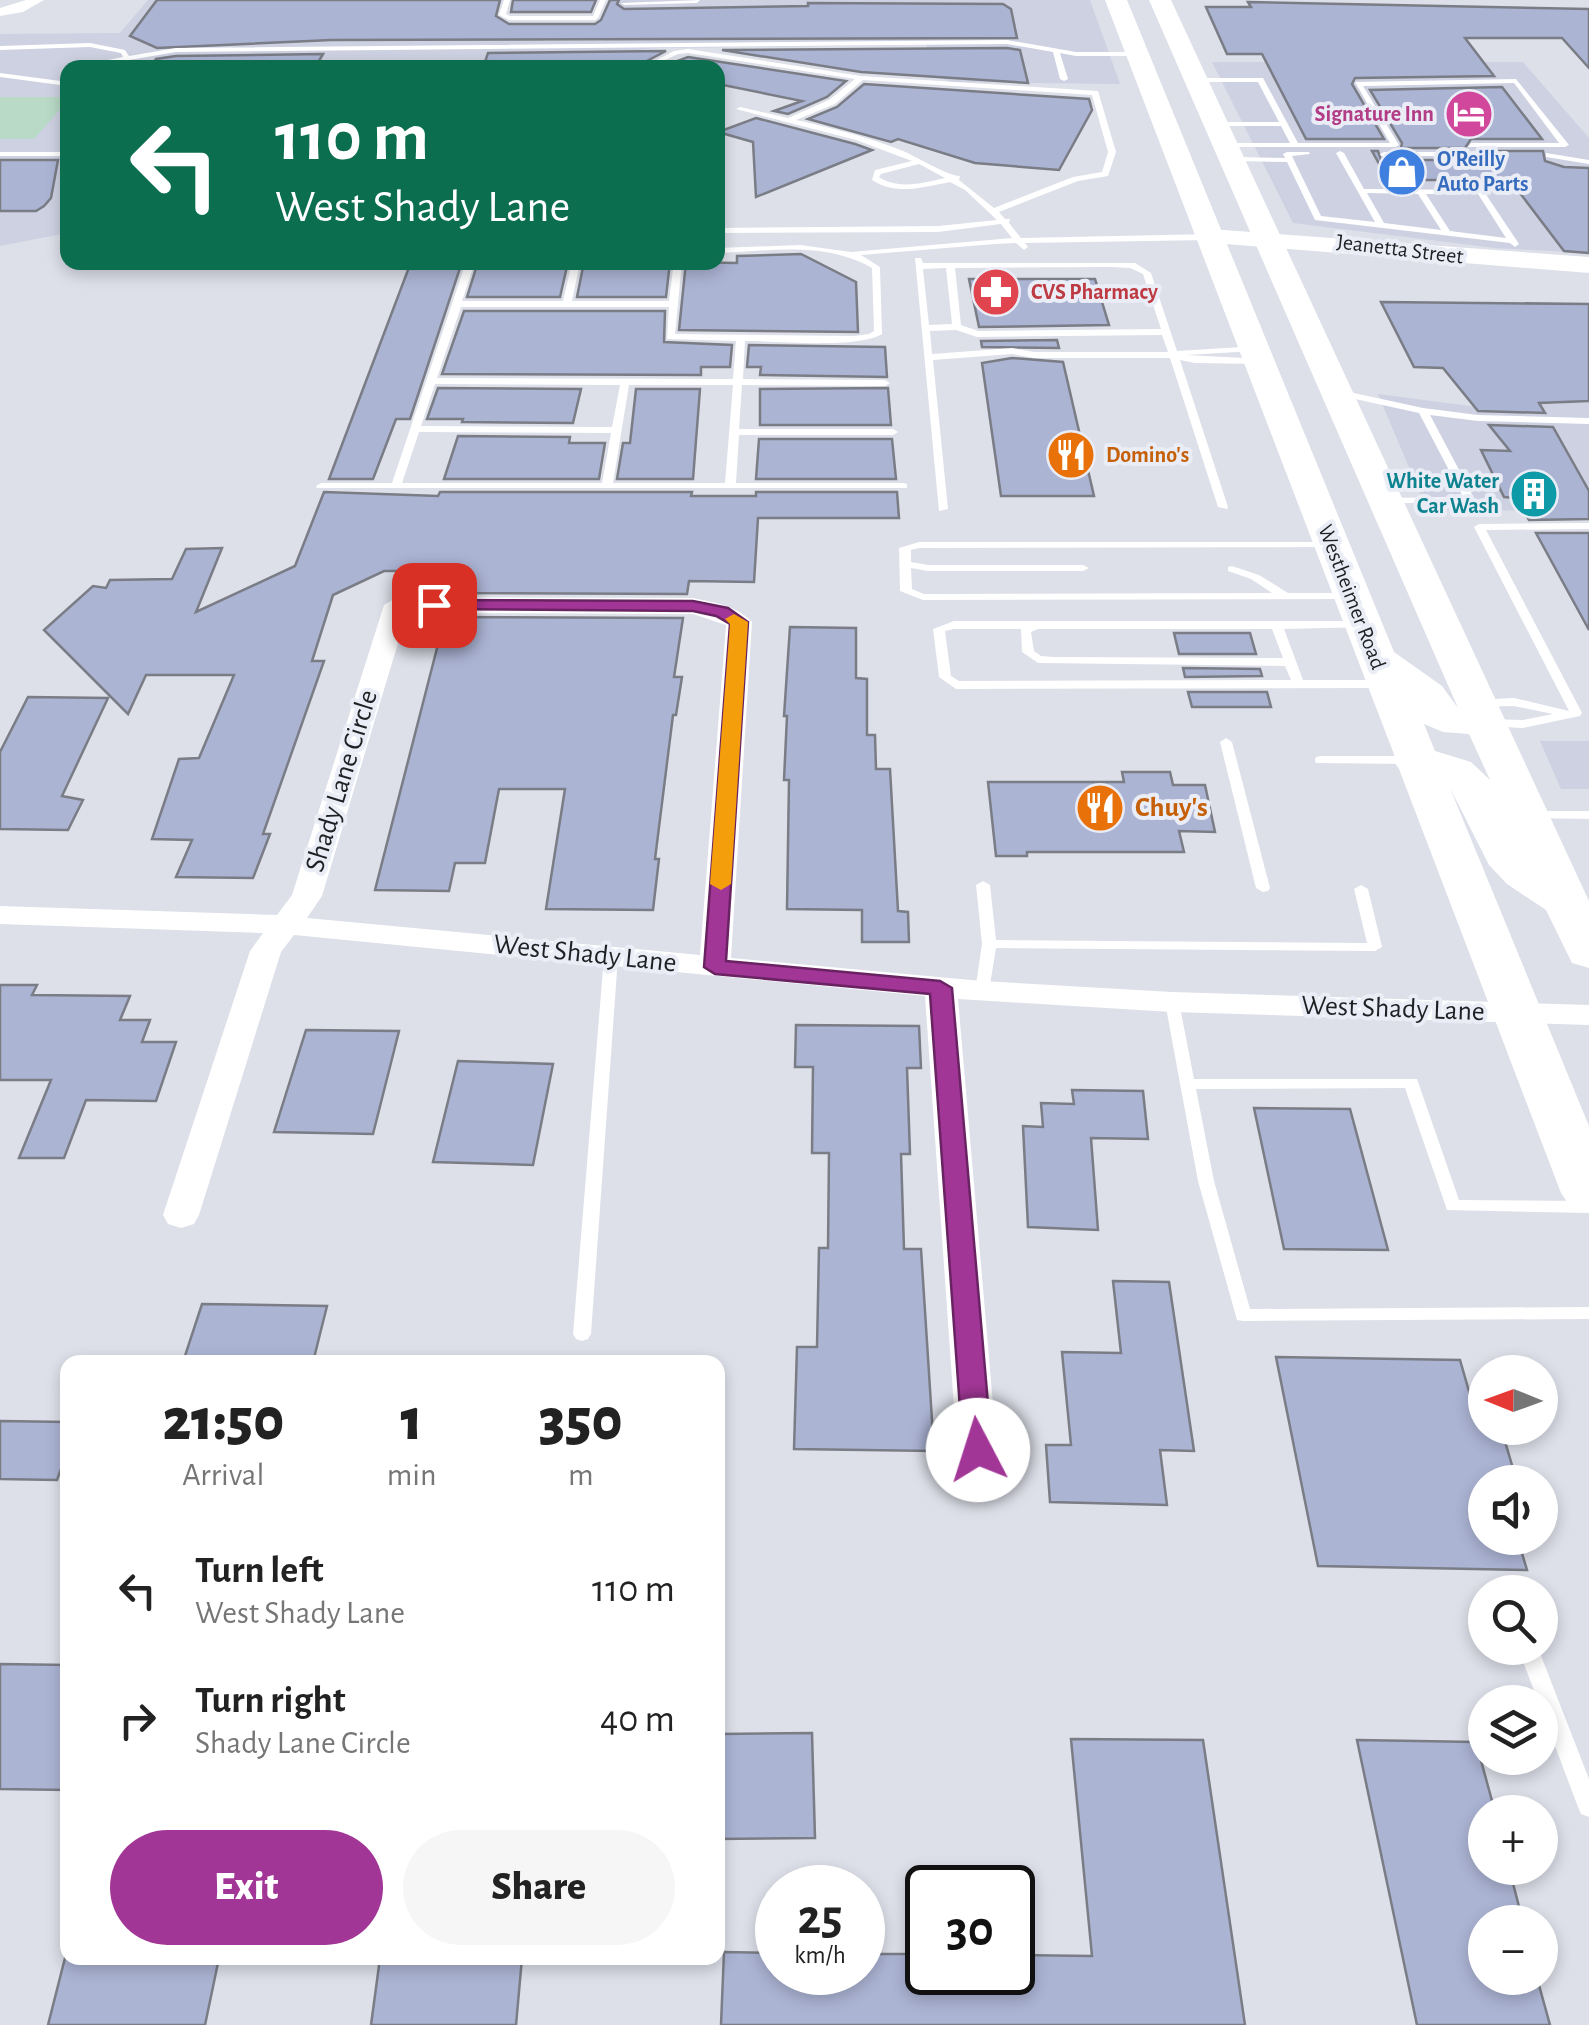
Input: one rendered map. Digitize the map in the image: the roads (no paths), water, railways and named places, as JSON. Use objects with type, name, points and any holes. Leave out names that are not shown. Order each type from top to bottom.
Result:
[{"type":"main road","name":"Westheimer Road","points":[[1116,0],[1333,545],[1414,760],[1482,916],[1589,1193]]},
{"type":"main road","points":[[1160,0],[1589,953]]},
{"type":"main road","points":[[1133,44],[1154,39],[1162,54],[1192,69]]},
{"type":"main road","points":[[1148,82],[1172,97],[1184,118],[1225,143]]},
{"type":"main road","points":[[1257,355],[1292,380],[1340,490],[1352,498],[1386,500]]},
{"type":"main road","points":[[1318,507],[1342,510],[1358,518],[1390,592],[1431,605]]},
{"type":"main road","points":[[1370,641],[1427,695],[1434,712],[1443,719],[1479,713]]},
{"type":"main road","points":[[1414,760],[1442,763],[1459,770],[1470,781],[1506,858],[1566,903]]},
{"type":"street","points":[[0,12],[37,0]]},
{"type":"street","name":"Jeanetta Street","points":[[1210,236],[1512,251],[1589,265]]},
{"type":"street","name":"Shady Lane Circle","points":[[286,924],[307,896],[397,605],[693,606],[722,612],[739,622],[715,967]]},
{"type":"street","name":"West Shady Lane","points":[[0,914],[286,924],[982,991],[1172,1002],[1589,1015]]},
{"type":"street","points":[[182,1215],[266,951],[286,924]]},
{"type":"street","points":[[940,988],[978,1450]]},
{"type":"lane","points":[[507,0],[502,15],[509,18],[595,18],[602,0]]},
{"type":"lane","points":[[624,4],[697,1]]},
{"type":"lane","points":[[754,61],[756,42]]},
{"type":"lane","points":[[141,60],[176,50],[1007,42],[1056,51],[1133,44]]},
{"type":"lane","points":[[0,48],[105,46],[123,50],[132,60]]},
{"type":"lane","points":[[661,60],[688,51],[862,78],[1095,93],[1112,152],[1105,174],[1076,180],[996,210]]},
{"type":"lane","points":[[1056,51],[1064,79]]},
{"type":"lane","points":[[1192,69],[1260,80],[1295,145]]},
{"type":"lane","points":[[0,75],[60,83]]},
{"type":"lane","points":[[789,120],[832,102],[862,78]]},
{"type":"lane","points":[[1395,145],[1358,84],[1516,81],[1565,145],[1471,145]]},
{"type":"lane","points":[[740,109],[874,142],[958,178],[1006,221],[1034,263]]},
{"type":"lane","points":[[1225,143],[1284,124]]},
{"type":"lane","points":[[1225,143],[1434,145]]},
{"type":"lane","points":[[1225,143],[1290,160]]},
{"type":"lane","points":[[0,154],[60,154]]},
{"type":"lane","points":[[1512,251],[1447,233],[1318,218],[1287,154],[1562,154],[1589,162]]},
{"type":"lane","points":[[1340,154],[1381,225]]},
{"type":"lane","points":[[922,161],[878,172],[875,178],[890,186],[958,178]]},
{"type":"lane","points":[[1362,191],[1480,192],[1512,251]]},
{"type":"lane","points":[[1421,192],[1447,233]]},
{"type":"lane","points":[[725,232],[938,228],[1006,221]]},
{"type":"lane","points":[[870,262],[1009,248],[1020,242],[1111,236],[1210,236]]},
{"type":"lane","points":[[725,250],[818,250],[916,257],[950,266],[1132,265],[1148,273],[1171,355],[1223,507]]},
{"type":"lane","points":[[677,270],[670,337],[871,338],[879,332],[876,267],[848,254]]},
{"type":"lane","points":[[916,257],[943,509]]},
{"type":"lane","points":[[950,266],[957,328]]},
{"type":"lane","points":[[396,486],[469,270]]},
{"type":"lane","points":[[568,304],[574,270]]},
{"type":"lane","points":[[458,304],[674,304]]},
{"type":"lane","points":[[925,328],[957,328],[977,334],[1164,332]]},
{"type":"lane","points":[[1104,330],[1112,356]]},
{"type":"lane","points":[[730,486],[741,337]]},
{"type":"lane","points":[[928,357],[1012,350],[1034,355],[1171,355],[1195,360],[1257,355]]},
{"type":"lane","points":[[432,381],[885,383]]},
{"type":"lane","points":[[606,486],[625,382]]},
{"type":"lane","points":[[1340,393],[1423,411],[1589,421]]},
{"type":"lane","points":[[1386,500],[1470,500],[1423,411]]},
{"type":"lane","points":[[1574,421],[1589,432]]},
{"type":"lane","points":[[416,429],[617,430]]},
{"type":"lane","points":[[734,432],[893,432]]},
{"type":"lane","points":[[321,486],[904,486]]},
{"type":"lane","points":[[1577,713],[1479,527],[1589,526]]},
{"type":"lane","points":[[1285,596],[924,597],[906,591],[906,548],[1333,545]]},
{"type":"lane","points":[[906,564],[928,568],[1083,568]]},
{"type":"lane","points":[[1232,569],[1370,641]]},
{"type":"lane","points":[[1036,624],[1278,625],[1370,641],[1298,684],[956,685],[945,677],[939,629],[954,625],[1036,624]]},
{"type":"lane","points":[[1036,624],[1026,631],[1028,652],[1054,662],[1291,662]]},
{"type":"lane","points":[[1278,625],[1298,684]]},
{"type":"lane","points":[[1479,713],[1514,702],[1577,713]]},
{"type":"lane","points":[[1479,713],[1523,724],[1577,713]]},
{"type":"lane","points":[[1226,742],[1264,888]]},
{"type":"lane","points":[[1321,760],[1414,760]]},
{"type":"lane","points":[[1525,815],[1589,815]]},
{"type":"lane","points":[[982,991],[989,944],[983,885]]},
{"type":"lane","points":[[989,944],[1375,947],[1361,889]]},
{"type":"lane","points":[[582,1334],[611,957]]},
{"type":"lane","points":[[1172,1002],[1206,1181],[1243,1315],[1589,1313]]},
{"type":"lane","points":[[1186,1084],[1411,1083],[1453,1206],[1589,1207]]},
{"type":"lane","points":[[1535,1665],[1589,1807]]},
{"type":"place","name":"Signature Inn","points":[[1469,114]]},
{"type":"place","name":"O'Reilly Auto Parts","points":[[1402,172]]},
{"type":"place","name":"CVS Pharmacy","points":[[996,292]]},
{"type":"place","name":"Domino's","points":[[1071,455]]},
{"type":"place","name":"White Water Car Wash","points":[[1534,494]]},
{"type":"place","name":"Chuy's","points":[[1100,808]]}]
